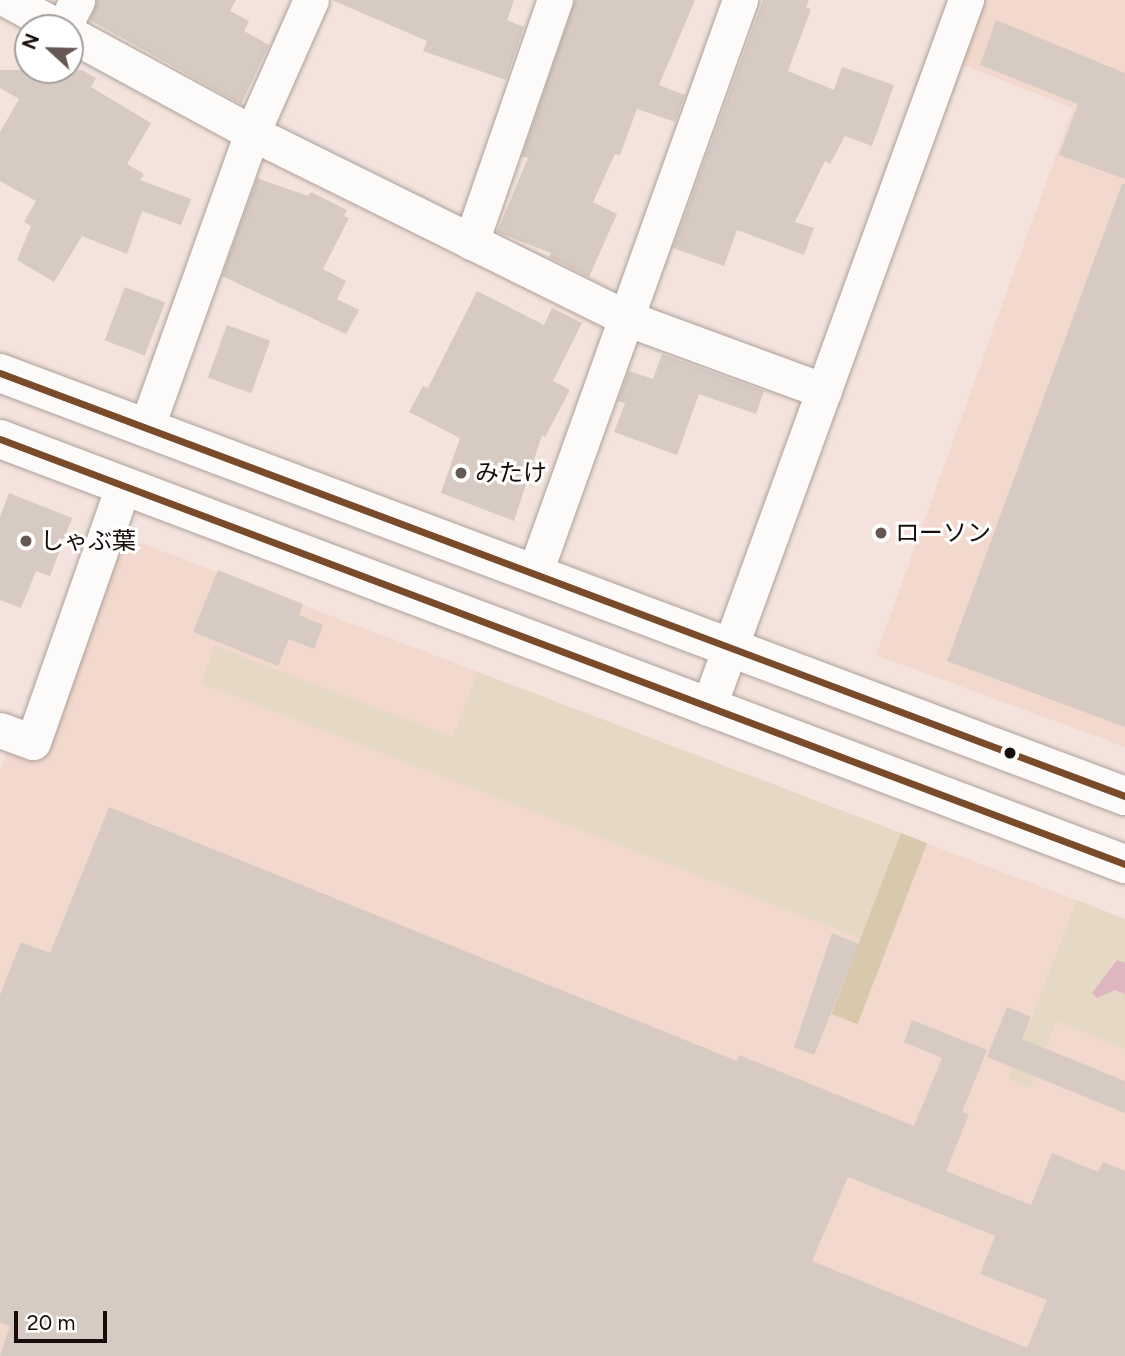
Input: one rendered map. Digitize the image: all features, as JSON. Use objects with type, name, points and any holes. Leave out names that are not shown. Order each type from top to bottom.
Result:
[{"type":"main road","points":[[0,373],[147,426],[1125,796]]},
{"type":"main road","points":[[0,439],[1125,864]]},
{"type":"street","points":[[8,0],[34,14]]},
{"type":"street","points":[[147,426],[252,133],[311,0]]},
{"type":"street","points":[[471,242],[555,0]]},
{"type":"street","points":[[535,572],[740,0]]},
{"type":"street","points":[[708,708],[966,0]]},
{"type":"street","points":[[84,42],[252,133],[626,318],[824,391]]},
{"type":"street","points":[[0,730],[33,742],[123,486]]},
{"type":"shaded area","points":[[983,0],[1125,0],[1125,747],[876,655],[1073,108],[960,64]]},
{"type":"shaded area","points":[[130,539],[1125,919],[1125,1356],[0,1356],[0,773],[7,752],[39,763],[117,541]]},
{"type":"shaded area","points":[[215,646],[453,737],[478,672],[901,833],[862,939],[201,683]]},
{"type":"shaded area","points":[[901,833],[927,843],[858,1024],[831,1014]]},
{"type":"shaded area","points":[[1077,900],[1125,919],[1125,1049],[1056,1021],[1030,1088],[1008,1079]]},
{"type":"shaded area","points":[[1117,960],[1125,963],[1125,994],[1115,990],[1097,998],[1092,993]]},
{"type":"building","points":[[97,0],[236,0],[230,11],[249,21],[244,31],[269,45],[241,104],[90,20]]},
{"type":"building","points":[[332,0],[514,0],[507,20],[524,27],[506,80],[423,51],[427,41]]},
{"type":"building","points":[[575,0],[695,0],[659,85],[685,95],[675,122],[637,109],[620,155],[615,154],[593,202],[617,214],[589,277],[549,257],[551,253],[497,232],[528,158],[522,156]]},
{"type":"building","points":[[763,0],[809,0],[806,7],[811,9],[788,71],[834,90],[842,67],[894,85],[872,146],[845,136],[830,164],[825,161],[795,222],[814,228],[804,255],[737,230],[724,266],[673,248]]},
{"type":"building","points":[[996,20],[1125,73],[1125,179],[1059,155],[1078,104],[980,65]]},
{"type":"building","points":[[0,70],[14,70],[14,84],[84,84],[84,71],[96,78],[91,87],[151,123],[127,164],[144,174],[140,180],[191,199],[181,225],[142,211],[127,254],[82,236],[54,282],[17,260],[31,226],[24,222],[36,201],[0,181],[0,132],[19,99],[0,88]]},
{"type":"building","points":[[257,178],[308,196],[311,192],[347,210],[344,216],[349,218],[323,269],[346,281],[337,299],[359,310],[346,334],[222,276]]},
{"type":"building","points":[[1122,184],[1125,184],[1125,727],[947,661]]},
{"type":"building","points":[[125,287],[165,302],[145,356],[105,340]]},
{"type":"building","points":[[477,291],[544,325],[552,308],[582,323],[553,381],[570,390],[545,437],[542,435],[514,521],[441,493],[460,438],[409,412],[423,386],[428,388]]},
{"type":"building","points":[[227,325],[270,341],[251,393],[208,378]]},
{"type":"building","points":[[662,354],[764,391],[756,414],[699,394],[677,455],[614,432],[625,403],[618,401],[629,371],[653,379]]},
{"type":"building","points":[[9,493],[72,518],[50,576],[36,571],[21,608],[0,600],[0,517]]},
{"type":"building","points":[[218,570],[303,604],[299,615],[323,625],[314,649],[289,639],[278,666],[193,632]]},
{"type":"building","points":[[109,807],[737,1061],[739,1055],[914,1126],[942,1058],[904,1042],[912,1020],[987,1050],[962,1112],[969,1114],[946,1171],[1031,1205],[1052,1153],[1098,1172],[1103,1162],[1125,1171],[1125,1356],[0,1356],[10,1326],[0,1322],[0,995],[21,942],[50,953]],"holes":[[[848,1177],[995,1236],[980,1274],[1047,1300],[1027,1348],[812,1261]]]},
{"type":"building","points":[[832,933],[859,944],[814,1055],[794,1047]]},
{"type":"building","points":[[1007,1007],[1031,1017],[1022,1039],[1125,1081],[1125,1113],[987,1057]]},
{"type":"transit line","points":[[0,373],[1125,796]]},
{"type":"transit line","points":[[0,439],[1125,864]]},
{"type":"place","name":"みたけ","points":[[461,473]]},
{"type":"place","name":"ローソン","points":[[881,533]]},
{"type":"place","name":"しゃぶ葉","points":[[26,541]]}]
